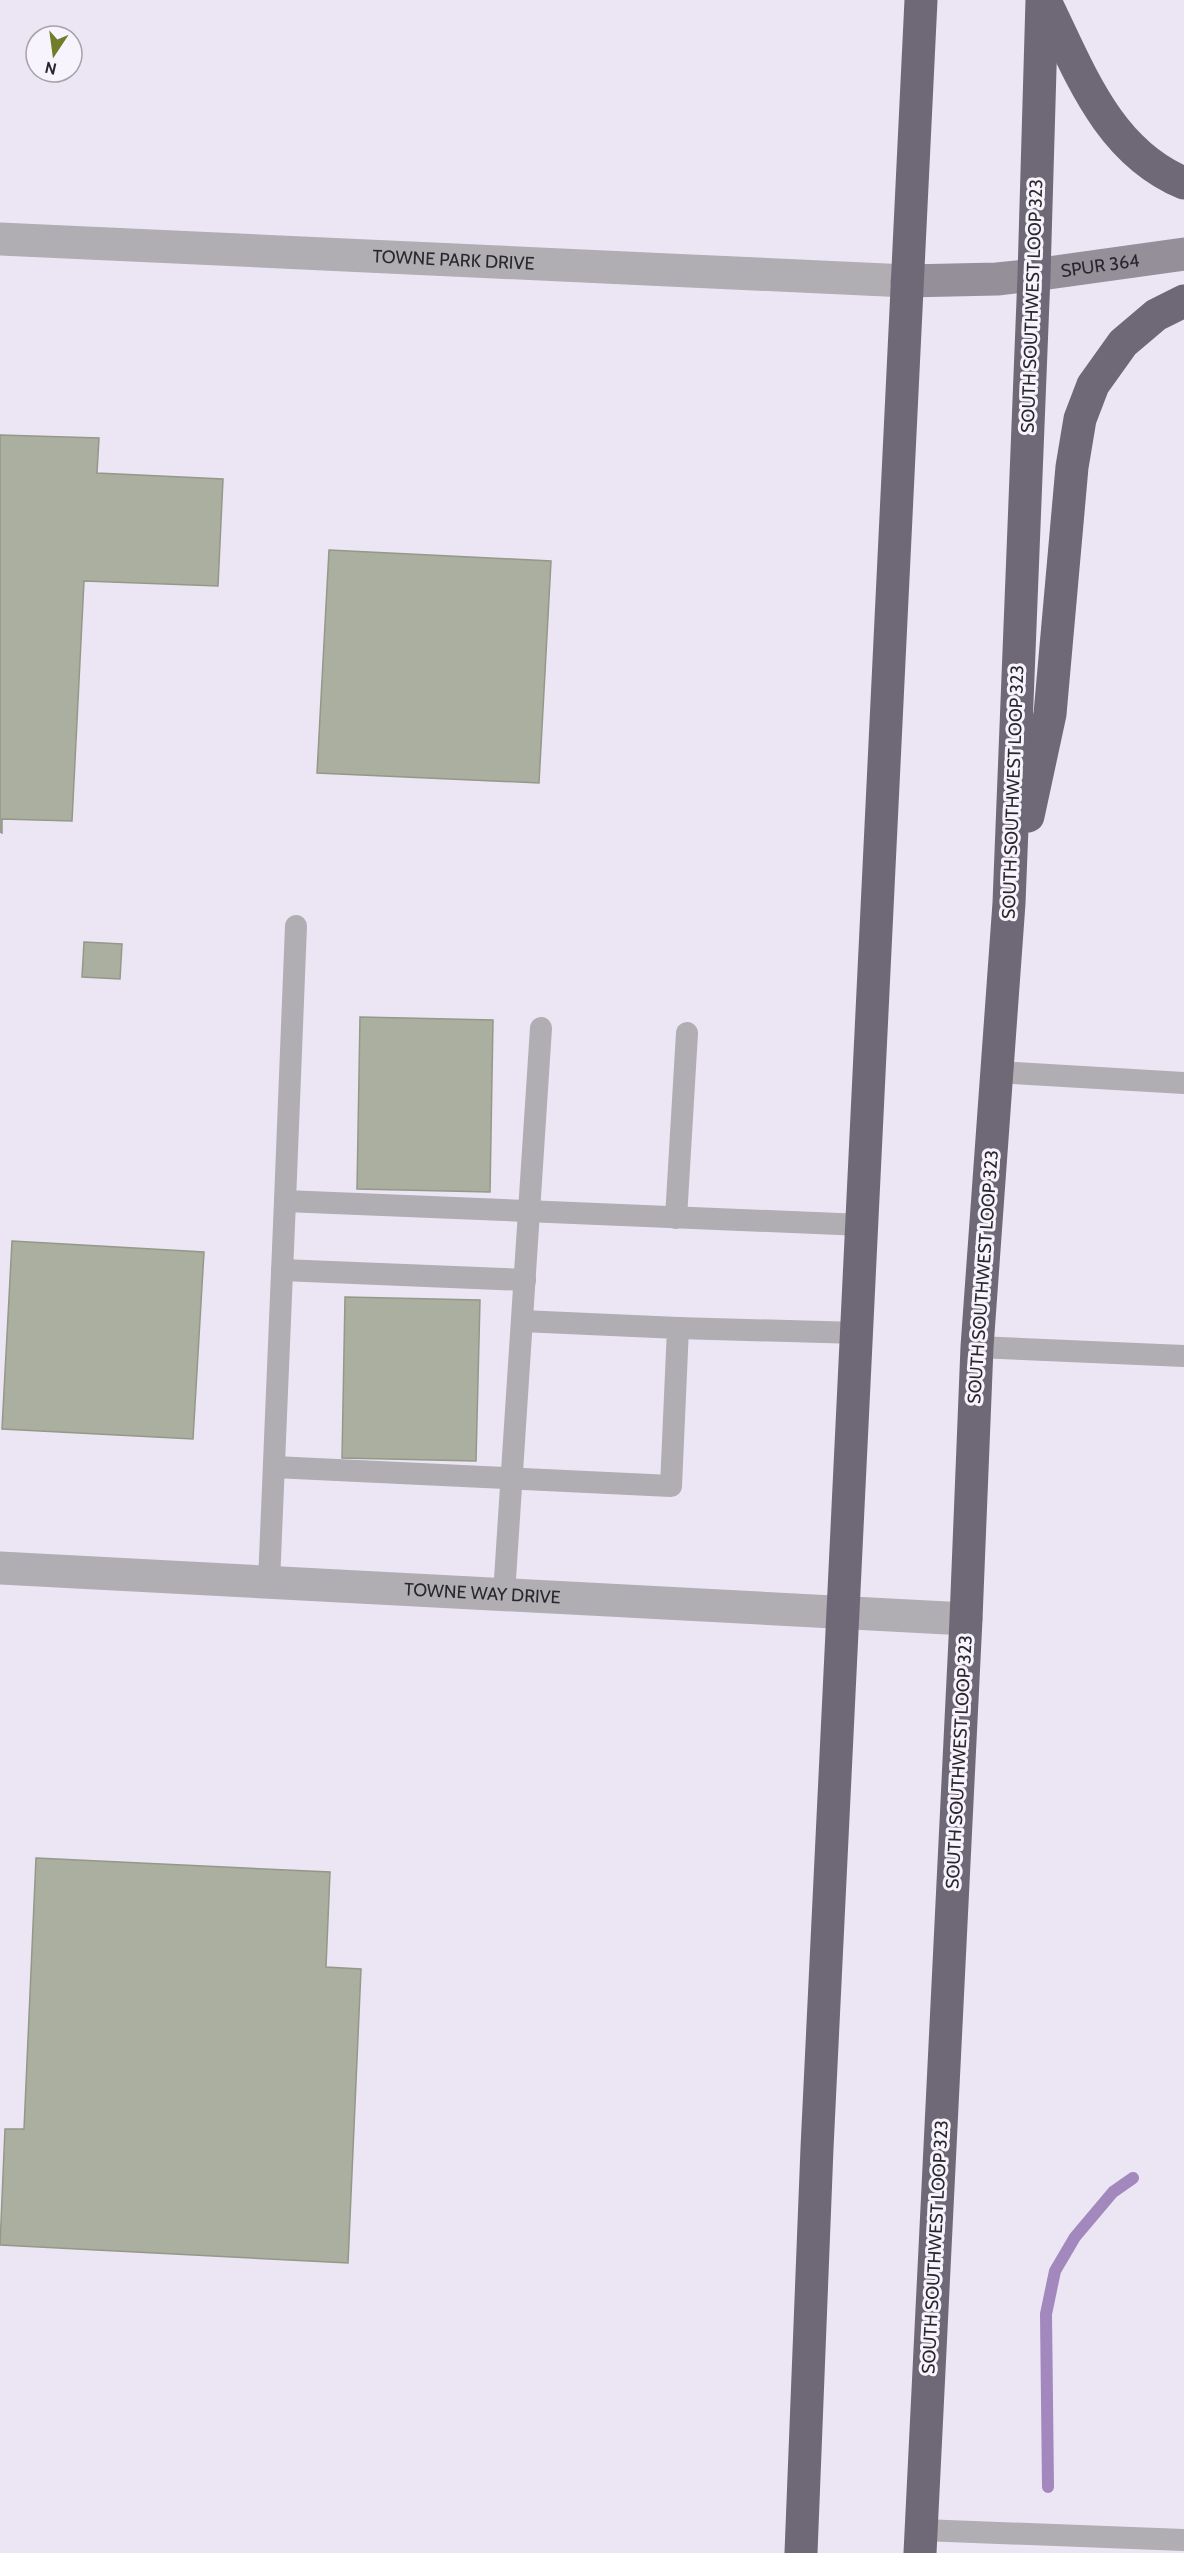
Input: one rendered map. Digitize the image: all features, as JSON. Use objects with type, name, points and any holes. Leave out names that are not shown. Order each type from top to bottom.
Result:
[{"type":"highway","points":[[801,2553],[817,2148],[921,0]]},
{"type":"highway","points":[[1043,0],[1095,103],[1112,128],[1154,166],[1184,183]]},
{"type":"highway","name":"SOUTH SOUTHWEST LOOP 323","points":[[921,2541],[977,1347],[1009,903],[1043,0]]},
{"type":"highway","points":[[1009,903],[1050,714],[1072,466],[1080,419],[1093,385],[1123,343],[1156,315],[1184,301]]},
{"type":"street","name":"TOWNE PARK DRIVE","points":[[0,239],[907,281]]},
{"type":"street","name":"SPUR 364","points":[[907,281],[997,279],[1184,254]]},
{"type":"street","name":"TOWNE WAY DRIVE","points":[[0,1568],[966,1619]]},
{"type":"lane","points":[[269,1582],[296,926]]},
{"type":"lane","points":[[504,1594],[541,1028]]},
{"type":"lane","points":[[676,1218],[687,1033]]},
{"type":"lane","points":[[997,1072],[1184,1083]]},
{"type":"lane","points":[[285,1201],[863,1225]]},
{"type":"lane","points":[[282,1270],[525,1280]]},
{"type":"lane","points":[[522,1321],[858,1333]]},
{"type":"lane","points":[[274,1467],[671,1486],[678,1328]]},
{"type":"lane","points":[[977,1347],[1184,1356]]},
{"type":"lane","points":[[921,2541],[1184,2540]]},
{"type":"building","points":[[0,435],[99,438],[97,473],[223,479],[218,586],[84,581],[72,821],[2,819],[2,833],[0,832]]},
{"type":"building","points":[[329,550],[551,561],[539,783],[317,773]]},
{"type":"building","points":[[84,942],[122,944],[120,979],[82,977]]},
{"type":"building","points":[[360,1017],[493,1020],[490,1192],[357,1189]]},
{"type":"building","points":[[12,1241],[204,1252],[193,1439],[2,1429]]},
{"type":"building","points":[[345,1297],[480,1300],[476,1461],[342,1458]]},
{"type":"building","points":[[36,1858],[330,1872],[326,1967],[361,1969],[348,2263],[0,2245],[5,2129],[24,2129]]},
{"type":"waterway","points":[[1048,2487],[1046,2314],[1055,2271],[1075,2237],[1113,2192],[1133,2178]]}]
